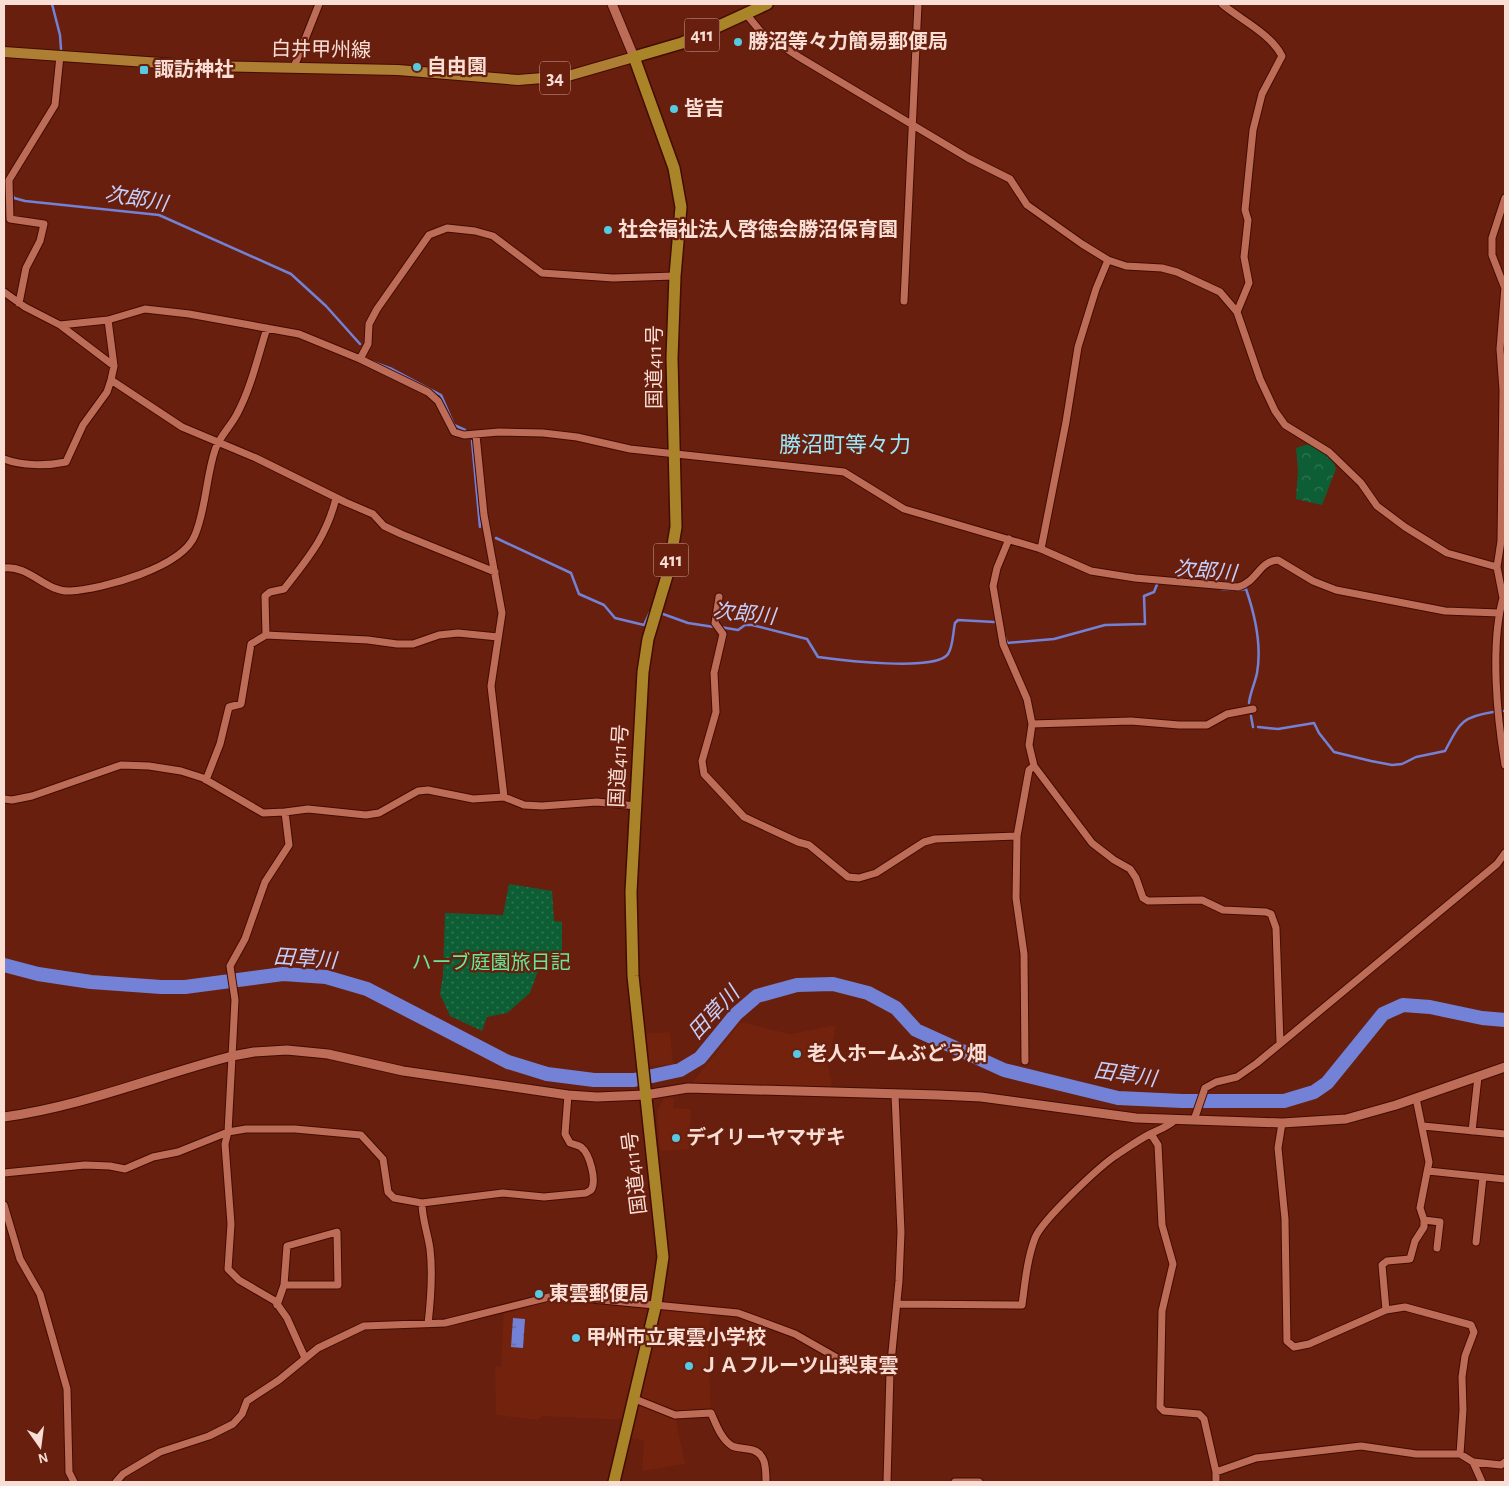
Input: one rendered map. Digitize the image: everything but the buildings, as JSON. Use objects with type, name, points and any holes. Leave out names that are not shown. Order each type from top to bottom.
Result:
[{"type":"highway","name":"411","points":[[634,57],[682,43],[747,15],[767,4]]},
{"type":"highway","name":"国道411号","points":[[614,1482],[656,1304],[663,1257],[633,976],[631,892],[646,651],[669,569],[674,540],[672,358],[675,276],[681,224],[679,191],[674,168],[634,57]]},
{"type":"main road","name":"白井甲州線","points":[[4,52],[204,66],[398,70],[473,77],[544,79],[584,73],[634,57]]},
{"type":"street","points":[[294,67],[319,4]]},
{"type":"street","points":[[612,4],[634,57]]},
{"type":"street","points":[[904,301],[918,4]]},
{"type":"street","points":[[1222,4],[1278,48],[1282,56],[1262,94],[1253,130],[1245,210],[1248,220],[1244,257],[1249,283],[1237,312]]},
{"type":"street","points":[[747,15],[761,32],[912,125],[1010,178],[1027,205],[1108,260],[1126,266],[1162,268],[1177,272],[1220,292],[1237,312],[1260,379],[1274,411],[1285,425],[1329,452],[1362,483],[1377,506],[1405,527],[1447,553],[1497,567]]},
{"type":"street","points":[[19,303],[26,268],[40,241],[44,224],[10,220],[9,180],[55,105],[60,56]]},
{"type":"street","points":[[1505,198],[1492,238],[1492,255],[1504,286],[1500,349],[1503,390],[1503,541],[1497,567],[1504,600],[1499,613],[1497,669],[1499,728],[1505,765]]},
{"type":"street","points":[[360,359],[368,344],[369,324],[377,308],[429,235],[447,228],[475,231],[493,236],[542,273],[613,278],[675,276]]},
{"type":"street","points":[[1041,549],[1066,422],[1078,347],[1096,289],[1108,260]]},
{"type":"street","points":[[4,292],[19,303],[60,325],[114,366]]},
{"type":"street","points":[[60,325],[108,320],[145,309],[189,314],[299,334],[360,359],[428,392],[438,400],[454,432],[476,435],[499,432],[544,433],[577,437],[630,449],[688,454],[755,464],[811,467],[844,472],[904,509],[1041,549],[1091,571],[1134,578],[1238,587],[1247,584],[1264,564],[1278,560],[1313,581],[1336,590],[1445,611],[1499,613]]},
{"type":"street","points":[[4,459],[14,463],[55,465],[66,462],[83,425],[107,392],[111,380],[114,366],[108,320]]},
{"type":"street","points":[[4,568],[22,569],[48,585],[68,591],[118,582],[143,575],[186,548],[196,534],[215,448],[237,414],[267,328]]},
{"type":"street","points":[[111,380],[182,427],[219,442],[373,514],[384,526],[401,534],[495,572]]},
{"type":"street","points":[[476,435],[484,515],[502,613],[491,686],[504,797]]},
{"type":"street","points":[[266,635],[265,596],[270,592],[284,589],[318,546],[331,516],[336,498]]},
{"type":"street","points":[[1009,539],[997,568],[993,586],[1003,644],[1027,699],[1032,724],[1029,744],[1034,766],[1092,843],[1114,860],[1130,869],[1136,878],[1143,898],[1148,901],[1202,900],[1223,910],[1266,912],[1271,914],[1276,928],[1280,1043]]},
{"type":"street","points":[[719,597],[715,623],[723,634],[714,673],[713,693],[716,712],[702,761],[704,774],[744,817],[798,842],[809,845],[848,877],[859,878],[876,873],[924,842],[935,839],[1017,836]]},
{"type":"street","points":[[206,780],[220,744],[229,707],[241,704],[251,644],[266,635],[368,640],[397,644],[413,644],[439,635],[458,633],[498,637]]},
{"type":"street","points":[[1032,724],[1131,721],[1207,725],[1227,714],[1253,709]]},
{"type":"street","points":[[4,799],[12,800],[32,796],[121,765],[148,766],[181,771],[206,780],[263,813],[308,809],[366,815],[378,813],[418,791],[428,790],[473,799],[504,797],[524,805],[542,806],[597,802],[636,806]]},
{"type":"street","points":[[1025,1061],[1024,954],[1016,898],[1017,836],[1029,770],[1034,766]]},
{"type":"street","points":[[285,812],[289,845],[265,882],[246,940],[230,966],[235,1000],[228,1132],[225,1144],[231,1224],[228,1269],[239,1280],[277,1305],[287,1318],[305,1358]]},
{"type":"street","points":[[1195,1115],[1205,1088],[1216,1082],[1237,1078],[1497,864],[1505,853]]},
{"type":"street","points":[[4,1118],[37,1113],[86,1101],[232,1056],[254,1052],[286,1050],[319,1053],[403,1071],[568,1095],[597,1097],[644,1089],[688,1088],[981,1097],[1102,1115],[1176,1119],[1195,1115],[1282,1123],[1346,1119],[1416,1098],[1505,1067]]},
{"type":"street","points":[[1472,1131],[1478,1077]]},
{"type":"street","points":[[4,1173],[86,1165],[126,1169],[153,1157],[194,1147],[228,1132],[246,1129],[295,1129],[361,1135],[383,1159],[388,1192],[394,1198],[422,1203],[503,1193],[544,1197],[586,1193],[591,1190],[594,1180],[586,1154],[581,1147],[570,1143],[565,1134],[568,1095]]},
{"type":"street","points":[[888,1482],[890,1372],[897,1304],[901,1232],[895,1095]]},
{"type":"street","points":[[1386,1310],[1382,1265],[1387,1261],[1410,1259],[1414,1241],[1424,1227],[1420,1208],[1429,1162],[1416,1098]]},
{"type":"street","points":[[897,1304],[1022,1305],[1028,1262],[1036,1236],[1095,1172],[1114,1157],[1151,1134],[1166,1128],[1176,1119]]},
{"type":"street","points":[[1282,1123],[1278,1148],[1284,1219],[1287,1341],[1294,1347],[1309,1344],[1386,1310],[1405,1307],[1472,1325],[1474,1332],[1465,1356],[1462,1377],[1463,1410],[1460,1454]]},
{"type":"street","points":[[1423,1126],[1505,1134]]},
{"type":"street","points":[[1151,1134],[1158,1145],[1162,1225],[1173,1264],[1162,1311],[1160,1407],[1164,1411],[1199,1414],[1204,1419],[1216,1472],[1216,1482]]},
{"type":"street","points":[[1428,1171],[1505,1179]]},
{"type":"street","points":[[1476,1242],[1483,1177]]},
{"type":"street","points":[[422,1203],[422,1216],[426,1226],[432,1276],[428,1324]]},
{"type":"street","points":[[4,1206],[20,1259],[40,1294],[66,1390],[69,1472],[74,1482]]},
{"type":"street","points":[[1424,1220],[1440,1222],[1437,1248]]},
{"type":"street","points":[[277,1305],[284,1285],[287,1246],[337,1232],[338,1285],[284,1285]]},
{"type":"street","points":[[116,1482],[124,1474],[160,1452],[209,1436],[233,1424],[242,1414],[247,1401],[279,1380],[318,1348],[364,1326],[460,1321],[549,1297],[656,1304],[738,1313],[795,1334],[852,1367],[890,1372]]},
{"type":"street","points":[[635,1399],[675,1415],[711,1413],[723,1437],[734,1447],[753,1450],[759,1453],[766,1467],[766,1482]]},
{"type":"street","points":[[1216,1472],[1239,1462],[1256,1458],[1361,1446],[1416,1454],[1460,1454],[1473,1462],[1501,1464],[1505,1462]]},
{"type":"street","points":[[1473,1462],[1482,1482]]},
{"type":"street","points":[[955,1482],[979,1482]]},
{"type":"shaded area","points":[[741,1022],[790,1034],[836,1025],[828,1065],[833,1092],[688,1088]]},
{"type":"shaded area","points":[[670,1032],[673,1064],[642,1067],[638,1034]]},
{"type":"shaded area","points":[[674,1097],[673,1108],[691,1109],[689,1149],[663,1151],[660,1150],[657,1111],[664,1099]]},
{"type":"shaded area","name":"甲州市立東雲小学校","points":[[549,1297],[712,1310],[708,1338],[711,1413],[675,1415],[685,1464],[642,1471],[644,1441],[626,1436],[629,1420],[542,1416],[537,1420],[496,1415],[495,1366],[501,1367],[504,1309]]},
{"type":"green space","points":[[1309,444],[1333,459],[1336,469],[1322,505],[1296,499],[1298,470],[1296,448]]},
{"type":"green space","name":"ハーブ庭園旅日記","points":[[509,884],[552,891],[554,921],[562,922],[562,962],[543,962],[540,965],[530,993],[507,1013],[487,1017],[482,1031],[450,1016],[440,994],[443,975],[445,913],[503,915]]},
{"type":"water","points":[[513,1318],[525,1319],[523,1348],[511,1347]]},
{"type":"waterway","name":"次郎川","points":[[52,4],[60,35],[61,49]]},
{"type":"waterway","name":"次郎川","points":[[12,194],[14,198],[25,201],[159,215],[291,274],[326,306],[360,344]]},
{"type":"waterway","name":"次郎川","points":[[373,362],[392,369],[441,395],[454,425],[465,430]]},
{"type":"waterway","name":"次郎川","points":[[472,441],[480,527]]},
{"type":"waterway","name":"次郎川","points":[[496,538],[571,573],[579,594],[604,605],[615,618],[644,625],[650,612]]},
{"type":"waterway","name":"次郎川","points":[[1005,637],[1007,643],[1054,639],[1105,625],[1145,624],[1144,596],[1154,592],[1158,582]]},
{"type":"waterway","name":"次郎川","points":[[1221,589],[1233,590]]},
{"type":"waterway","name":"次郎川","points":[[1238,590],[1246,589],[1255,620],[1258,641],[1257,673],[1249,703]]},
{"type":"waterway","name":"次郎川","points":[[663,614],[688,623],[714,627]]},
{"type":"waterway","name":"次郎川","points":[[720,627],[738,630],[745,625],[752,625],[807,639],[818,657],[907,664],[940,659],[948,654],[955,623],[958,620],[994,622]]},
{"type":"waterway","name":"次郎川","points":[[1258,727],[1278,729],[1314,723],[1319,733],[1334,752],[1392,765],[1402,764],[1416,757],[1445,751],[1454,734],[1463,723],[1474,716],[1493,712]]},
{"type":"waterway","name":"次郎川","points":[[1251,716],[1253,727]]},
{"type":"waterway","name":"田草川","points":[[4,965],[38,974],[91,982],[161,987],[185,987],[283,974],[326,977],[367,989],[508,1062],[547,1074],[594,1080],[634,1080],[680,1070],[700,1058],[736,1014],[757,996],[797,985],[833,984],[868,993],[896,1008],[916,1030],[1004,1070],[1118,1098],[1182,1101],[1284,1101],[1314,1092],[1327,1083],[1383,1014],[1403,1005],[1430,1007],[1482,1018],[1505,1020]]},
{"type":"place","name":"勝沼等々力簡易郵便局","points":[[738,42]]},
{"type":"place","name":"自由園","points":[[417,67]]},
{"type":"place","name":"諏訪神社","points":[[144,70]]},
{"type":"place","name":"皆吉","points":[[674,109]]},
{"type":"place","name":"社会福祉法人啓徳会勝沼保育園","points":[[608,230]]},
{"type":"place","name":"老人ホームぶどう畑","points":[[797,1054]]},
{"type":"place","name":"デイリーヤマザキ","points":[[676,1138]]},
{"type":"place","name":"東雲郵便局","points":[[539,1294]]},
{"type":"place","name":"甲州市立東雲小学校","points":[[576,1338]]},
{"type":"place","name":"ＪＡフルーツ山梨東雲","points":[[689,1366]]},
{"type":"district","name":"勝沼町等々力","points":[[845,445]]}]
